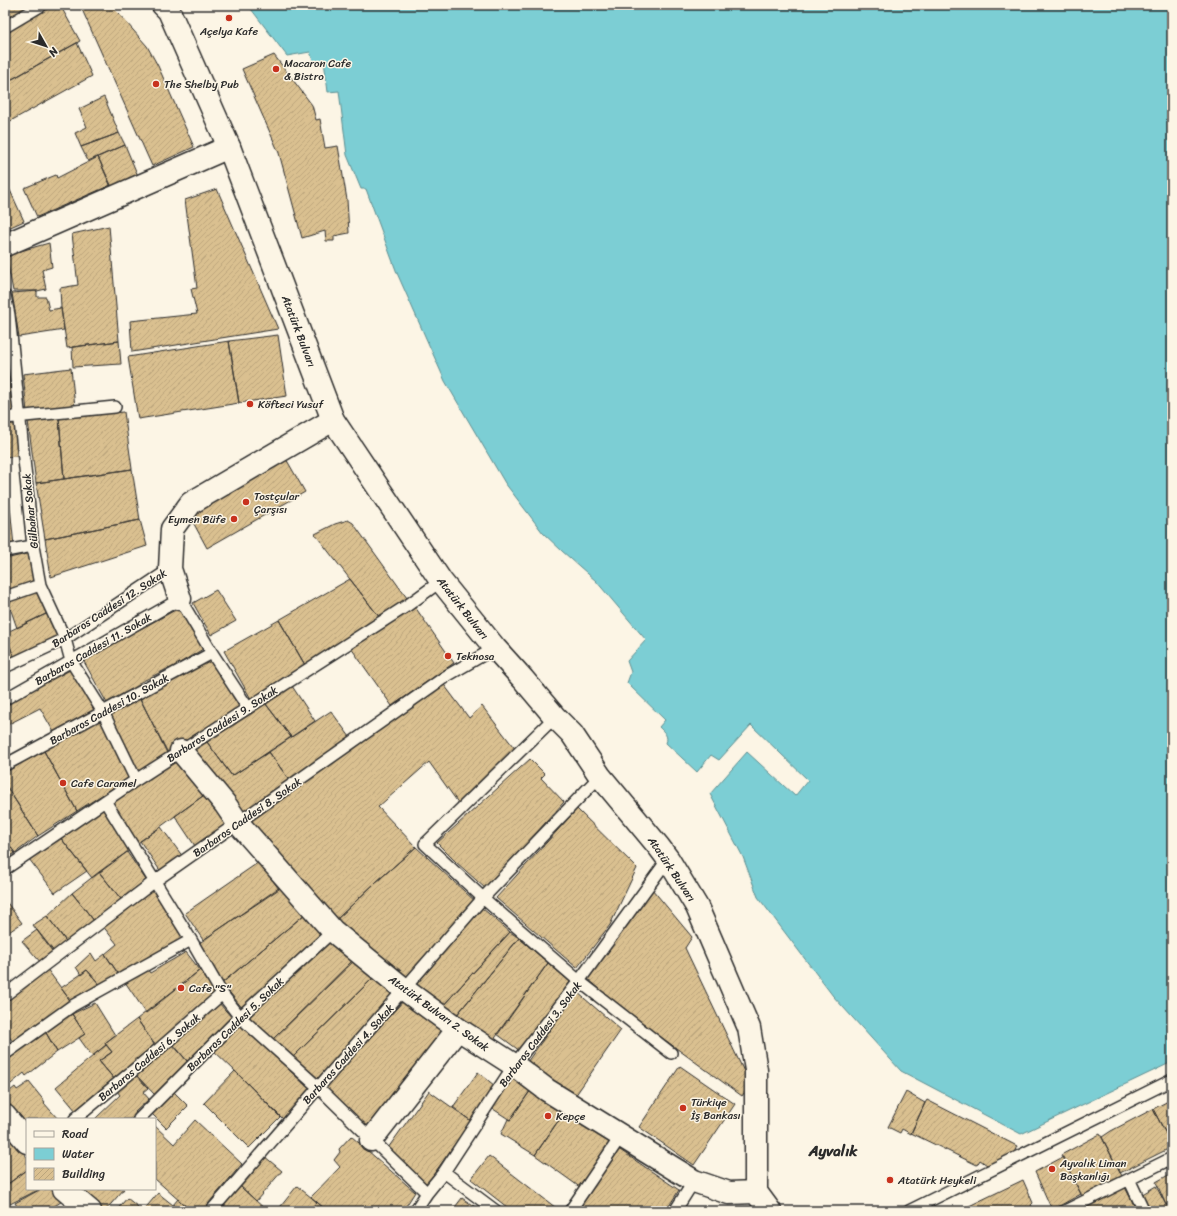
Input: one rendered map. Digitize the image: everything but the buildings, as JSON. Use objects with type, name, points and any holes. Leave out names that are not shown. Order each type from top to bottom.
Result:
[{"type":"street","name":"Atatürk Bulvarı","points":[[163,5],[169,11],[228,147],[333,420],[441,581],[495,648],[555,717],[572,734],[600,776],[659,846],[697,906],[749,1028],[756,1070],[756,1192]]},
{"type":"street","points":[[5,245],[228,147]]},
{"type":"street","points":[[180,599],[170,569],[172,529],[191,502],[333,420]]},
{"type":"street","name":"Atatürk Bulvarı 2. Sokak","points":[[181,751],[238,823],[333,931],[405,990],[458,1029],[514,1065],[547,1090],[694,1181],[729,1193],[756,1192]]},
{"type":"street","points":[[371,1140],[458,1029]]},
{"type":"street","points":[[5,1116],[26,1141]]},
{"type":"street","points":[[65,1190],[90,1211]]},
{"type":"street","points":[[756,1192],[770,1211]]},
{"type":"lane","points":[[5,27],[42,5]]},
{"type":"lane","name":"Gülbahar Sokak","points":[[5,296],[9,315],[33,546],[40,585],[65,639],[71,661],[103,712],[136,780]]},
{"type":"lane","points":[[5,418],[115,407]]},
{"type":"lane","points":[[5,551],[33,546]]},
{"type":"lane","name":"Barbaros Caddesi 12. Sokak","points":[[5,667],[65,639],[170,569]]},
{"type":"lane","name":"Barbaros Caddesi 9. Sokak","points":[[5,869],[136,780],[408,605],[441,581]]},
{"type":"lane","points":[[5,597],[40,585]]},
{"type":"lane","points":[[180,599],[212,653],[248,708]]},
{"type":"lane","name":"Barbaros Caddesi 11. Sokak","points":[[5,699],[180,599]]},
{"type":"lane","name":"Barbaros Caddesi 8. Sokak","points":[[5,995],[155,882],[238,823],[445,677],[495,648]]},
{"type":"lane","name":"Barbaros Caddesi 10. Sokak","points":[[5,765],[212,653]]},
{"type":"lane","points":[[555,717],[425,844],[483,898],[579,981],[671,1053]]},
{"type":"lane","name":"Barbaros Caddesi 4. Sokak","points":[[211,1211],[318,1087],[405,990],[483,898],[600,776]]},
{"type":"lane","points":[[105,801],[191,940],[222,994],[240,1017],[318,1087],[426,1193]]},
{"type":"lane","name":"Barbaros Caddesi 3. Sokak","points":[[415,1211],[426,1193],[444,1172],[514,1065],[579,981],[668,859]]},
{"type":"lane","name":"Barbaros Caddesi 5. Sokak","points":[[140,1118],[240,1017],[333,931]]},
{"type":"lane","points":[[5,1054],[72,1006],[191,940]]},
{"type":"lane","name":"Barbaros Caddesi 6. Sokak","points":[[76,1118],[222,994]]},
{"type":"lane","points":[[909,1211],[1172,1080]]},
{"type":"lane","points":[[570,1211],[621,1136]]},
{"type":"lane","points":[[1065,1211],[1172,1158]]},
{"type":"lane","points":[[444,1172],[496,1211]]},
{"type":"lane","points":[[1129,1179],[1144,1211]]},
{"type":"lane","points":[[675,1211],[694,1181]]},
{"type":"water","points":[[248,5],[1172,5],[1172,1062],[1021,1134],[901,1071],[833,996],[758,897],[743,857],[710,794],[747,752],[795,796],[808,780],[751,725],[719,760],[711,755],[697,772],[666,743],[666,736],[659,727],[665,720],[627,683],[631,672],[627,661],[646,640],[596,581],[543,533],[505,483],[445,381],[397,273],[366,189],[361,189],[347,155],[339,91],[328,92],[324,61],[314,63],[310,52],[287,56]]},
{"type":"place","name":"Açelya Kafe","points":[[229,18]]},
{"type":"place","name":"Macaron Cafe & Bistro","points":[[276,69]]},
{"type":"place","name":"The Shelby Pub","points":[[156,84]]},
{"type":"place","name":"Köfteci Yusuf","points":[[250,404]]},
{"type":"place","name":"Tostçular Çarşısı","points":[[246,502]]},
{"type":"place","name":"Eymen Büfe","points":[[234,519]]},
{"type":"place","name":"Teknosa","points":[[448,656]]},
{"type":"place","name":"Cafe Caramel","points":[[63,783]]},
{"type":"place","name":"Cafe \"S\"","points":[[181,988]]},
{"type":"place","name":"Türkiye İş Bankası","points":[[683,1108]]},
{"type":"place","name":"Kepçe","points":[[548,1116]]},
{"type":"place","name":"Ayvalık Liman Başkanlığı","points":[[1052,1169]]},
{"type":"place","name":"Atatürk Heykeli","points":[[890,1180]]},
{"type":"district","name":"Ayvalık","points":[[833,1151]]}]
